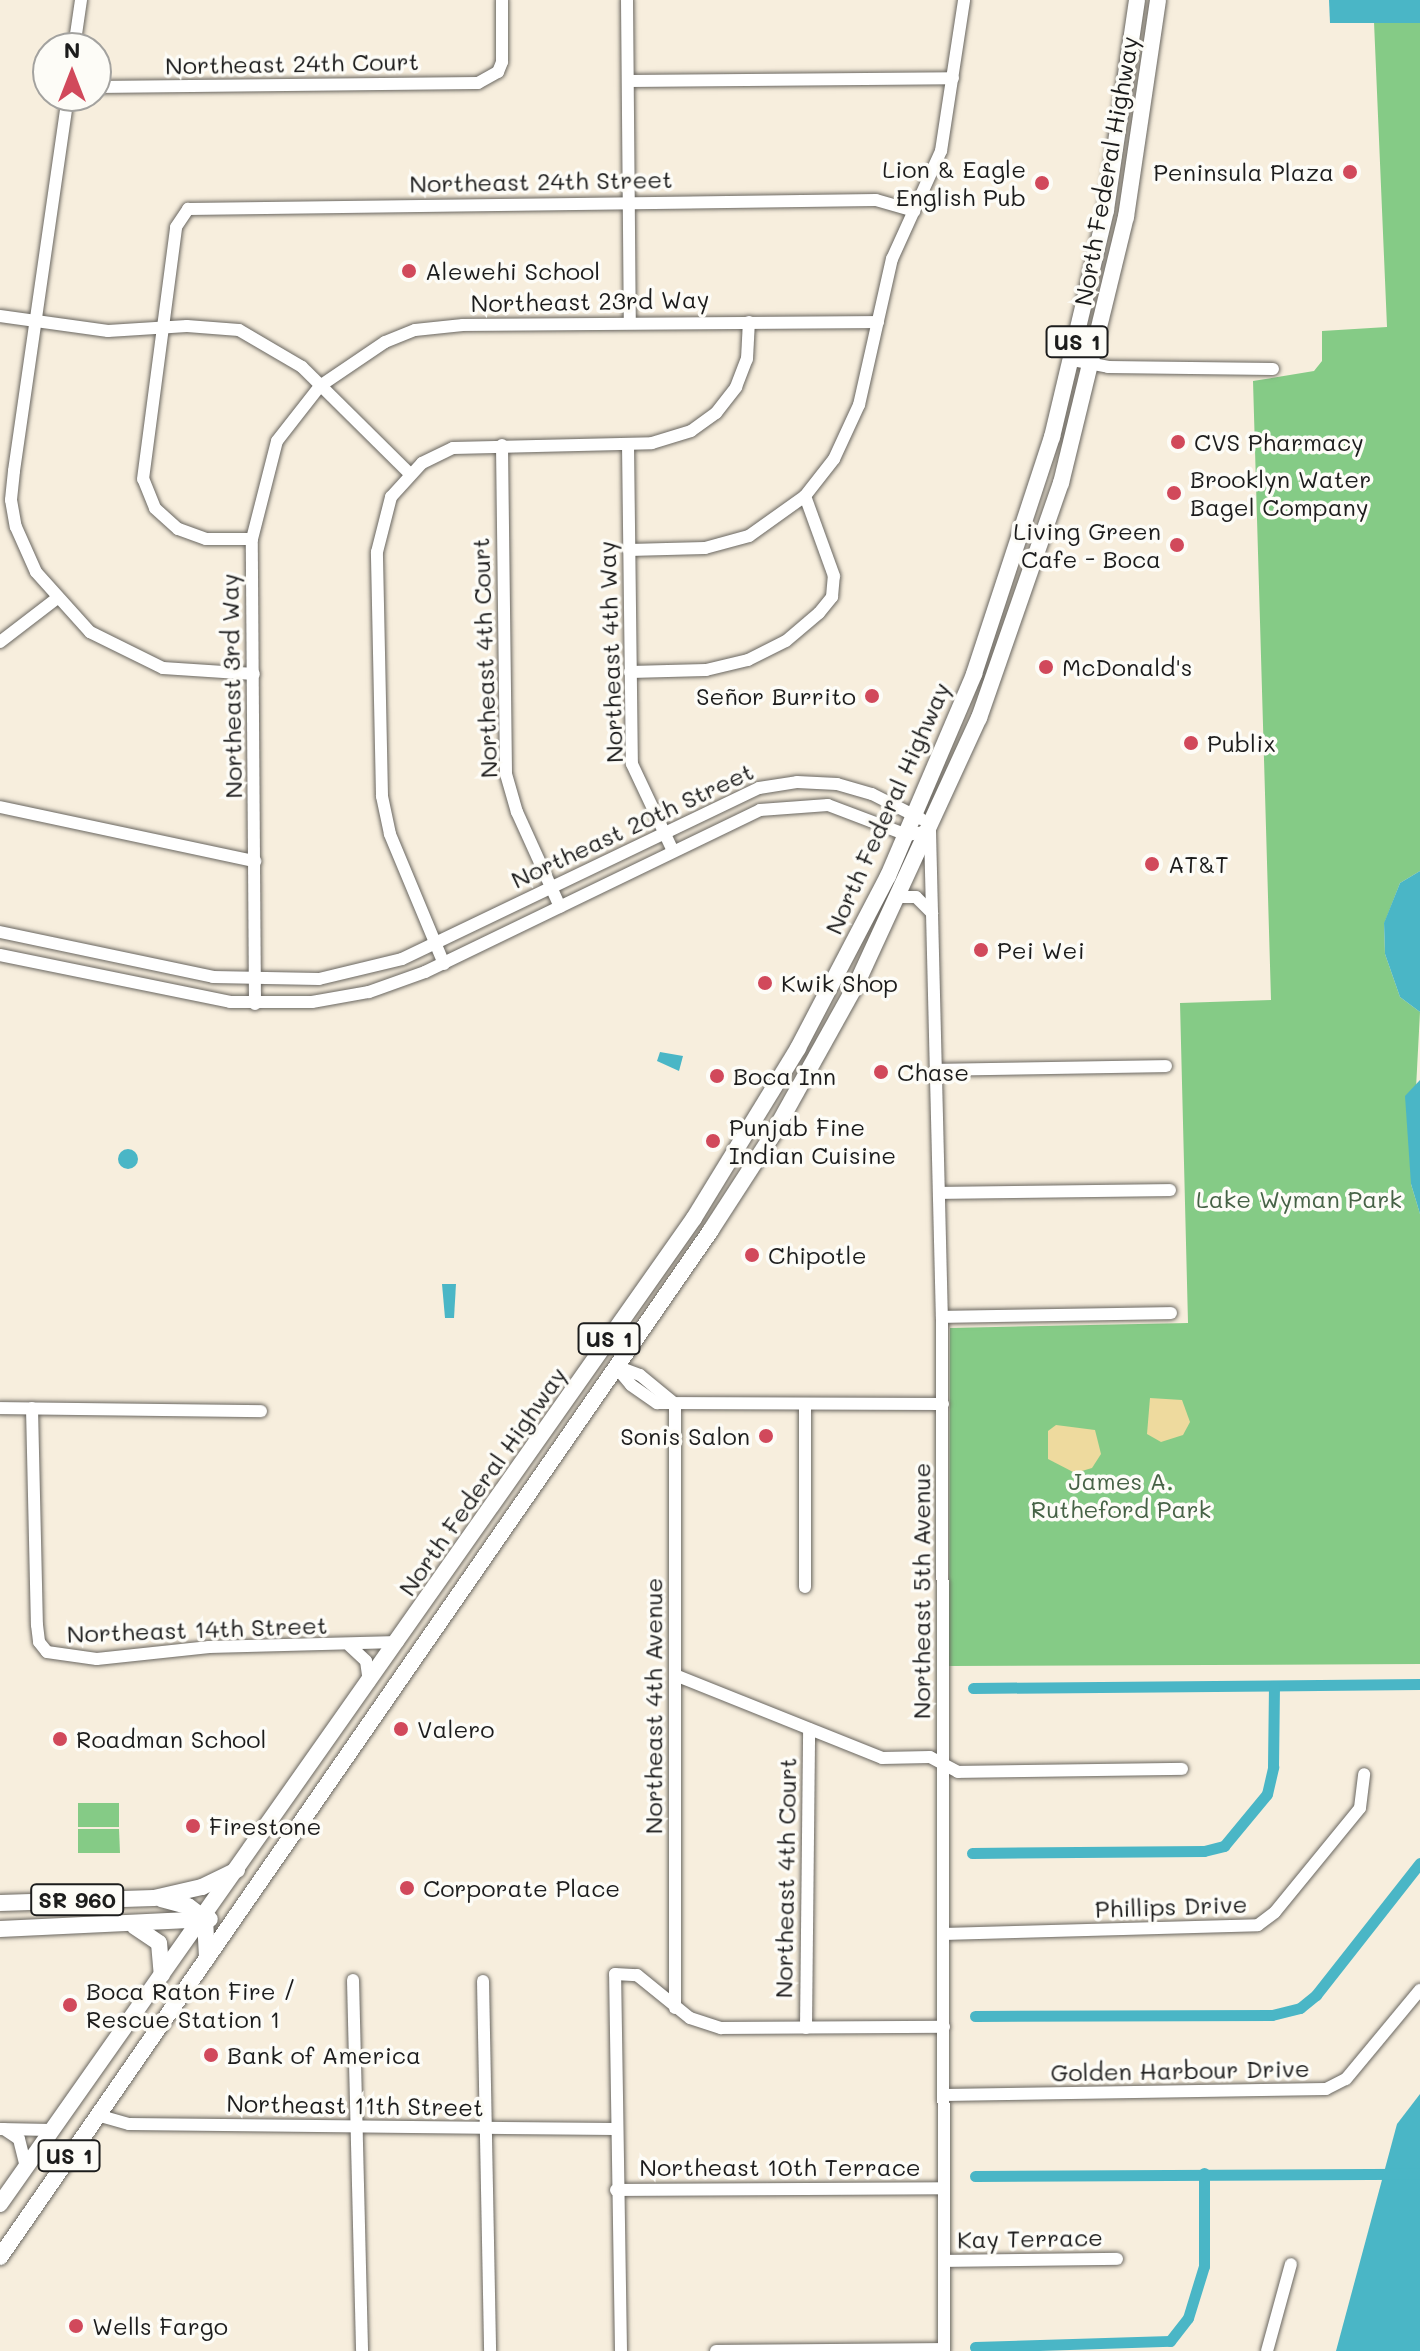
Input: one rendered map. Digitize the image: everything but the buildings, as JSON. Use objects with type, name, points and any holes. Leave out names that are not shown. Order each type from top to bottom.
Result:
[{"type":"main road","name":"North Federal Highway","points":[[162,1977],[694,1218],[815,1017],[907,835],[1003,593],[1062,402],[1106,210],[1137,0]]},
{"type":"main road","name":"North Federal Highway","points":[[241,1911],[711,1230],[773,1134],[833,1028],[901,897],[1023,601],[1077,427],[1126,217],[1158,0]]},
{"type":"main road","points":[[1062,402],[1071,406],[1077,427]]},
{"type":"main road","points":[[815,1017],[833,1028]]},
{"type":"main road","points":[[770,1095],[773,1134]]},
{"type":"main road","points":[[616,1367],[618,1326]]},
{"type":"main road","points":[[595,1397],[601,1374],[597,1357]]},
{"type":"main road","points":[[381,1667],[387,1696]]},
{"type":"main road","points":[[0,1929],[132,1925],[205,1919],[241,1911],[232,1897],[237,1874]]},
{"type":"main road","name":"SR 960","points":[[0,1903],[154,1898],[202,1887],[237,1874]]},
{"type":"main road","points":[[154,1898],[188,1906],[205,1919]]},
{"type":"main road","name":"US 1","points":[[0,2257],[241,1911]]},
{"type":"main road","points":[[205,1919],[206,1959]]},
{"type":"main road","points":[[132,1925],[159,1943],[162,1977]]},
{"type":"main road","name":"US 1","points":[[0,2204],[162,1977]]},
{"type":"street","points":[[76,32],[81,0]]},
{"type":"street","name":"Northeast 24th Court","points":[[112,87],[489,80],[502,62],[502,0]]},
{"type":"street","points":[[627,0],[630,323]]},
{"type":"street","points":[[629,550],[728,544],[768,526],[805,496],[834,459],[855,416],[892,259],[941,151],[964,0]]},
{"type":"street","points":[[628,81],[953,78]]},
{"type":"street","points":[[66,112],[11,500],[24,549],[56,599],[90,632],[163,668],[254,674]]},
{"type":"street","name":"Northeast 24th Street","points":[[161,329],[176,227],[188,209],[199,206],[876,200],[914,211]]},
{"type":"street","points":[[0,316],[108,331],[239,330],[285,354],[409,473]]},
{"type":"street","points":[[444,964],[390,834],[381,783],[377,552],[391,497],[409,473],[453,448],[628,444],[672,439],[716,413],[744,369],[749,322]]},
{"type":"street","name":"Northeast 23rd Way","points":[[320,386],[344,364],[415,330],[630,323],[878,322]]},
{"type":"street","points":[[161,329],[142,461],[148,496],[166,521],[187,534],[252,539]]},
{"type":"street","points":[[1073,360],[1093,366],[1273,369]]},
{"type":"street","name":"Northeast 3rd Way","points":[[255,1004],[252,539],[277,441],[320,386]]},
{"type":"street","name":"Northeast 4th Way","points":[[628,444],[632,764],[673,851]]},
{"type":"street","name":"Northeast 4th Court","points":[[502,445],[506,774],[560,907]]},
{"type":"street","points":[[630,672],[695,671],[737,663],[786,641],[819,613],[832,597],[834,576],[805,496]]},
{"type":"street","points":[[0,642],[56,599]]},
{"type":"street","points":[[804,782],[804,804]]},
{"type":"street","name":"Northeast 20th Street","points":[[0,932],[256,982],[347,976],[436,943],[742,794],[804,782],[854,788],[917,814]]},
{"type":"street","name":"Northeast 20th Street","points":[[0,955],[255,1004],[352,996],[444,964],[747,815],[804,804],[846,809],[907,835]]},
{"type":"street","points":[[0,807],[255,861]]},
{"type":"street","points":[[907,835],[930,831],[917,814]]},
{"type":"street","name":"Northeast 5th Avenue","points":[[930,831],[943,1404],[944,2350]]},
{"type":"street","points":[[901,897],[916,897],[932,913]]},
{"type":"street","points":[[936,1070],[1166,1066]]},
{"type":"street","points":[[939,1193],[1170,1190]]},
{"type":"street","points":[[694,1218],[711,1230]]},
{"type":"street","points":[[942,1317],[1171,1313]]},
{"type":"street","points":[[616,1367],[631,1385],[657,1403],[943,1404]]},
{"type":"street","name":"Northeast 4th Avenue","points":[[675,1404],[675,2008]]},
{"type":"street","points":[[805,1404],[805,1587]]},
{"type":"street","points":[[0,1408],[261,1411]]},
{"type":"street","name":"Northeast 14th Street","points":[[32,1408],[37,1625],[39,1642],[47,1652],[97,1659],[209,1647],[350,1646],[399,1642]]},
{"type":"street","points":[[350,1646],[366,1661],[369,1685]]},
{"type":"street","points":[[675,1675],[869,1755],[930,1757],[958,1772],[1182,1769]]},
{"type":"street","name":"Northeast 4th Court","points":[[806,2028],[809,1729]]},
{"type":"street","name":"Phillips Drive","points":[[943,1934],[1258,1925],[1275,1912],[1360,1808],[1364,1774]]},
{"type":"street","points":[[621,2351],[615,2129],[615,1974],[628,1971],[646,1980],[675,2008],[721,2028],[944,2027]]},
{"type":"street","points":[[353,1980],[362,2351]]},
{"type":"street","points":[[483,1981],[490,2351]]},
{"type":"street","name":"Golden Harbour Drive","points":[[944,2095],[1326,2089],[1346,2079],[1420,1990]]},
{"type":"street","name":"Northeast 11th Street","points":[[97,2115],[129,2124],[356,2129],[615,2129]]},
{"type":"street","points":[[2,2129],[51,2130]]},
{"type":"street","points":[[2,2129],[19,2139],[26,2167]]},
{"type":"street","name":"Northeast 10th Terrace","points":[[616,2190],[944,2188]]},
{"type":"street","name":"Kay Terrace","points":[[944,2261],[1117,2259]]},
{"type":"street","points":[[1267,2351],[1291,2264]]},
{"type":"street","points":[[716,2351],[944,2350]]},
{"type":"green space","name":"Lake Wyman Park","points":[[1374,22],[1420,23],[1420,871],[1400,883],[1384,924],[1385,954],[1400,997],[1420,1012],[1411,1184],[1420,1214],[1420,1664],[949,1666],[950,1328],[1188,1323],[1180,1003],[1271,1000],[1253,381],[1314,371],[1322,361],[1322,331],[1387,327]]},
{"type":"green space","points":[[78,1803],[119,1803],[119,1827],[78,1827]]},
{"type":"green space","points":[[78,1829],[119,1829],[120,1853],[78,1853]]},
{"type":"sand","points":[[1150,1398],[1182,1400],[1190,1422],[1183,1435],[1161,1442],[1147,1434]]},
{"type":"sand","points":[[1056,1425],[1095,1430],[1101,1454],[1092,1468],[1075,1473],[1048,1459],[1048,1431]]},
{"type":"water","points":[[1329,0],[1420,0],[1420,23],[1330,23]]},
{"type":"water","points":[[1420,871],[1420,1012],[1400,997],[1385,954],[1384,923],[1400,883]]},
{"type":"water","points":[[660,1052],[683,1056],[679,1071],[657,1061]]},
{"type":"water","points":[[1420,1080],[1420,1214],[1411,1184],[1405,1096]]},
{"type":"water","points":[[128,1149],[135,1152],[138,1159],[135,1166],[128,1169],[121,1166],[118,1159],[121,1152]]},
{"type":"water","points":[[442,1284],[456,1284],[454,1318],[445,1318]]},
{"type":"water","points":[[1420,2094],[1420,2351],[1336,2351],[1397,2124]]},
{"type":"waterway","points":[[973,1688],[1420,1684]]},
{"type":"waterway","points":[[972,1853],[1204,1851],[1224,1846],[1267,1794],[1273,1767],[1274,1686]]},
{"type":"waterway","points":[[975,2016],[1272,2015],[1300,2008],[1316,1995],[1420,1863]]},
{"type":"waterway","points":[[975,2347],[1170,2341],[1188,2318],[1204,2266],[1204,2173]]},
{"type":"waterway","points":[[975,2176],[1420,2174]]},
{"type":"place","name":"Peninsula Plaza","points":[[1350,172]]},
{"type":"place","name":"Lion & Eagle English Pub","points":[[1042,183]]},
{"type":"place","name":"Alewehi School","points":[[409,271]]},
{"type":"place","name":"CVS Pharmacy","points":[[1178,442]]},
{"type":"place","name":"Brooklyn Water Bagel Company","points":[[1174,493]]},
{"type":"place","name":"Living Green Cafe - Boca","points":[[1177,545]]},
{"type":"place","name":"McDonald's","points":[[1046,667]]},
{"type":"place","name":"Señor Burrito","points":[[872,696]]},
{"type":"place","name":"Publix","points":[[1191,743]]},
{"type":"place","name":"AT&T","points":[[1152,864]]},
{"type":"place","name":"Pei Wei","points":[[981,950]]},
{"type":"place","name":"Kwik Shop","points":[[765,983]]},
{"type":"place","name":"Chase","points":[[881,1072]]},
{"type":"place","name":"Boca Inn","points":[[717,1076]]},
{"type":"place","name":"Punjab Fine Indian Cuisine","points":[[713,1141]]},
{"type":"place","name":"Chipotle","points":[[752,1255]]},
{"type":"place","name":"Sonis Salon","points":[[766,1436]]},
{"type":"place","name":"Valero","points":[[401,1729]]},
{"type":"place","name":"Roadman School","points":[[60,1739]]},
{"type":"place","name":"Firestone","points":[[193,1826]]},
{"type":"place","name":"Corporate Place","points":[[407,1888]]},
{"type":"place","name":"Boca Raton Fire / Rescue Station 1","points":[[70,2005]]},
{"type":"place","name":"Bank of America","points":[[211,2055]]},
{"type":"place","name":"Wells Fargo","points":[[76,2326]]},
{"type":"park label","name":"James A. Rutheford Park","points":[[1121,1495]]}]
